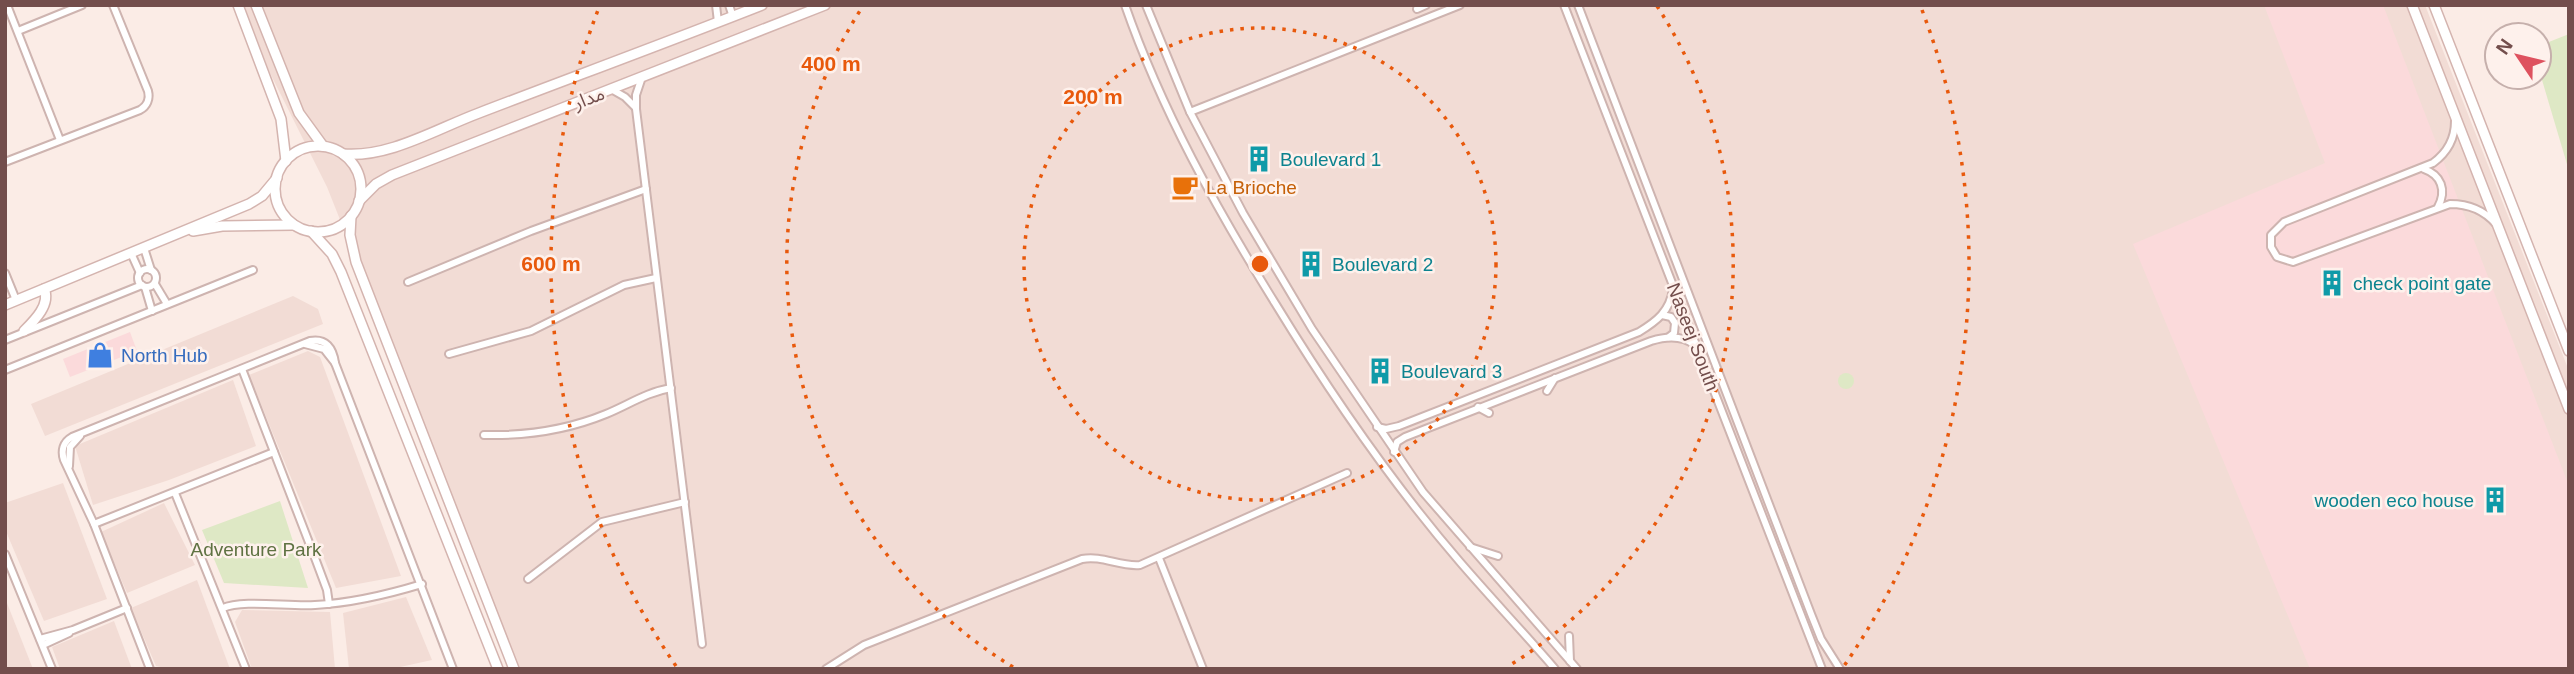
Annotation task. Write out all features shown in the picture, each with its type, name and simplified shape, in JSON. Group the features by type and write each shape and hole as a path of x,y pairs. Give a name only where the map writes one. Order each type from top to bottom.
{"street":[{"path":"7,5 60,140"},
{"path":"18,31 82,5"},
{"path":"5,162 140,110 148,102 148,91 113,5"},
{"path":"237,5 281,119 286,161"},
{"path":"257,5 299,113 323,146"},
{"path":"716,5 718,22"},
{"path":"729,5 733,17"},
{"name":"مدار","path":"343,154 368,155 385,151 762,5"},
{"name":"مدار","path":"359,201 376,184 392,175 825,5"},
{"path":"1125,5 1143,56 1197,170 1237,244 1300,342 1347,414 1432,528 1555,669"},
{"path":"1146,5 1190,112 1267,255 1377,427 1430,501 1577,669"},
{"path":"1417,9 1426,5"},
{"path":"1190,112 1460,5"},
{"name":"Naseej South","path":"1564,5 1822,669"},
{"path":"1578,5 1811,614 1821,639 1840,669"},
{"path":"2412,5 2569,410"},
{"path":"2434,5 2569,351"},
{"path":"643,75 636,95 636,109 702,644"},
{"path":"611,89 625,97 636,109"},
{"path":"2455,116 2455,131 2440,158 2424,169 2278,225 2271,235 2271,247 2277,257 2293,262 2450,204 2469,206 2486,214 2498,228"},
{"path":"5,304 249,204 262,196 277,178 286,161 303,149 323,146 343,154 359,174 361,188 359,201 351,216 351,244 356,262 514,669"},
{"path":"2424,169 2440,180 2443,194 2438,207"},
{"path":"277,178 279,205 286,217 296,226"},
{"path":"408,282 531,231 646,189"},
{"path":"155,243 213,226 267,224 296,226 311,231 330,230 351,216"},
{"path":"311,231 332,254 341,272 498,669"},
{"path":"144,248 151,270 156,276 155,284 167,304"},
{"path":"131,253 152,311"},
{"path":"140,273 151,270"},
{"path":"5,370 253,270"},
{"path":"5,273 16,300"},
{"path":"449,354 531,331 624,285 656,278"},
{"path":"5,340 143,286 155,284"},
{"path":"1377,427 1395,428 1639,331 1662,315 1671,300 1673,284"},
{"path":"24,331 46,303 47,295 44,289"},
{"path":"1662,315 1671,317 1675,323 1674,332 1669,337"},
{"path":"1394,452 1400,439 1651,341 1669,337 1686,339 1697,347"},
{"path":"150,669 94,524 62,456 63,447 68,440 314,340 325,342 333,351 335,363 453,669"},
{"path":"243,369 327,590 328,604"},
{"path":"1547,391 1555,377"},
{"path":"484,435 530,434 566,427 607,413 650,393 671,388"},
{"path":"1479,407 1489,413"},
{"path":"1395,428 1395,436 1400,439"},
{"path":"94,524 274,452"},
{"path":"826,669 864,645 1082,559 1097,558 1132,566 1159,558 1347,473"},
{"path":"175,493 246,669"},
{"path":"528,579 601,523 685,502"},
{"path":"1469,546 1498,556"},
{"path":"5,554 52,669"},
{"path":"1159,558 1203,669"},
{"path":"223,608 237,604 283,606 364,600 422,584"},
{"path":"42,642 127,608"},
{"path":"1569,636 1570,661"}],"shaded area":[{"path":"244,5 2425,5 2569,371 2569,669 519,669 327,187 269,71"},
{"path":"2264,5 2383,5 2569,486 2569,669 2310,669 2133,244 2325,163"},
{"path":"293,296 318,309 323,324 45,436 31,404"},
{"name":"North Hub","path":"130,332 137,351 70,377 63,359"},
{"path":"308,351 320,357 401,576 336,588 249,375"},
{"path":"233,380 256,446 169,480 93,505 75,446"},
{"path":"63,483 107,599 44,621 5,529 5,503"},
{"path":"164,503 195,565 127,593 101,532"},
{"path":"197,580 230,669 170,669 156,666 131,608"},
{"path":"406,597 432,660 391,669 349,669 343,613"},
{"path":"5,598 33,669 5,669"},
{"path":"242,610 330,612 335,669 252,669 235,622"},
{"path":"114,621 132,669 60,669 52,647"}],"green space":[{"path":"2569,34 2569,171 2545,91 2553,91 2553,40"},
{"path":"1846,373 1852,375 1852,387 1846,389 1840,387 1838,381 1840,375"},
{"name":"Adventure Park","path":"280,501 308,588 224,583 202,530"}],"place":[{"name":"Boulevard 1","path":"1259,159"},
{"name":"La Brioche","path":"1185,187"},
{"name":"Boulevard 2","path":"1311,264"},
{"name":"check point gate","path":"2332,283"},
{"name":"North Hub","path":"100,355"},
{"name":"Boulevard 3","path":"1380,371"},
{"name":"wooden eco house","path":"2495,500"}]}
